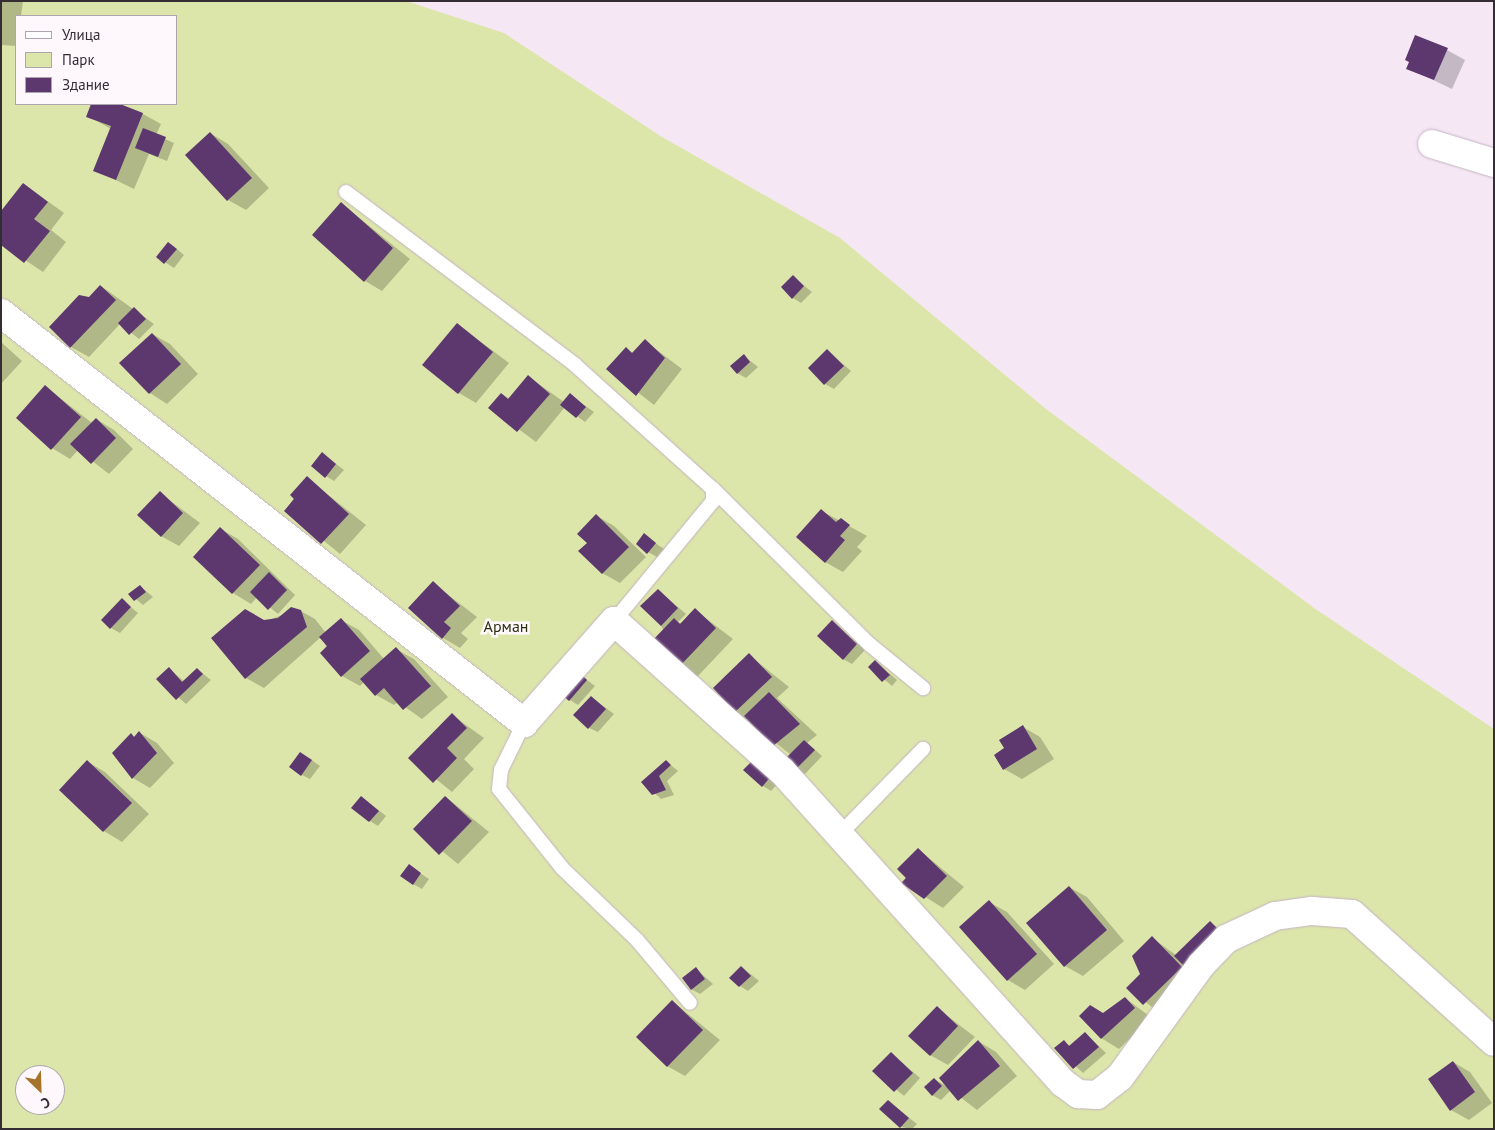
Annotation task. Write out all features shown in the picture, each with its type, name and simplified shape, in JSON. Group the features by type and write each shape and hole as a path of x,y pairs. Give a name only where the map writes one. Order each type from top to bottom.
{"street":[{"path":"1432,144 1494,163"},
{"path":"1,313 524,723 614,621 749,740 840,834 1063,1083 1078,1094 1097,1095 1120,1077 1200,965 1226,939 1275,916 1312,911 1352,914 1494,1042"}],"lane":[{"path":"346,192 574,364 713,489 869,644 923,688"},
{"path":"614,621 713,501 713,489"},
{"path":"524,723 501,770 499,788 562,868 637,940 690,1003"},
{"path":"840,834 923,749"}],"green space":[{"name":"Арман","path":"1,1 406,1 504,33 662,137 840,238 1046,409 1314,608 1494,729 1494,1129 1,1129"}],"building":[{"path":"1415,35 1448,48 1434,80 1406,69 1409,62 1405,60"},
{"path":"91,105 123,105 143,113 116,180 93,171 111,126 86,117"},
{"path":"143,128 166,137 158,157 135,148"},
{"path":"210,132 252,178 227,201 185,155"},
{"path":"23,183 48,202 34,219 50,231 24,263 1,245 1,211"},
{"path":"341,202 393,248 364,282 312,235"},
{"path":"168,242 177,249 164,264 156,257"},
{"path":"793,275 804,286 792,299 781,287"},
{"path":"100,285 116,300 70,348 49,327 79,295 89,297"},
{"path":"134,307 146,319 129,335 118,323"},
{"path":"457,323 493,352 458,394 422,365"},
{"path":"152,333 181,364 149,394 119,363"},
{"path":"645,339 665,358 636,396 606,369 626,347 632,353"},
{"path":"827,349 844,366 824,385 808,368"},
{"path":"744,354 750,362 737,374 730,366"},
{"path":"528,375 550,394 517,432 488,408 501,393 508,399"},
{"path":"45,385 81,417 51,450 16,418"},
{"path":"570,393 586,407 576,418 560,405"},
{"path":"96,418 116,438 91,464 70,444"},
{"path":"322,452 336,464 325,478 311,466"},
{"path":"307,476 349,514 321,544 284,511 294,499 290,495"},
{"path":"160,491 183,513 161,537 137,515"},
{"path":"821,509 836,522 841,518 850,525 840,536 845,540 825,563 796,537"},
{"path":"596,514 629,547 602,574 578,551 587,543 577,534"},
{"path":"220,527 260,565 232,594 193,557"},
{"path":"644,533 656,543 647,554 636,544"},
{"path":"269,572 287,590 268,610 250,592"},
{"path":"433,581 460,606 444,622 451,628 442,639 408,608"},
{"path":"140,585 146,592 134,601 128,594"},
{"path":"658,589 678,608 661,626 640,606"},
{"path":"122,598 131,607 110,629 101,620"},
{"path":"291,607 301,610 307,627 245,679 211,638 245,609 264,620 278,618"},
{"path":"695,608 716,628 678,668 651,642 674,618 680,624"},
{"path":"341,618 370,651 341,677 320,653 327,646 319,637"},
{"path":"832,620 857,644 843,660 817,636"},
{"path":"396,647 431,686 403,710 384,688 375,696 360,679"},
{"path":"749,653 772,677 735,712 713,688"},
{"path":"875,660 890,675 882,682 868,667"},
{"path":"169,667 182,682 197,668 203,674 176,700 156,679"},
{"path":"579,672 587,680 569,701 560,693"},
{"path":"769,692 800,724 773,746 744,716"},
{"path":"591,696 606,709 588,729 573,715"},
{"path":"452,713 467,728 447,748 457,758 433,783 408,758"},
{"path":"1023,725 1037,749 1003,770 994,755 1004,748 999,740"},
{"path":"139,731 157,753 132,779 112,753 131,733 134,737"},
{"path":"804,740 815,750 795,770 785,759"},
{"path":"300,752 312,760 301,776 289,767"},
{"path":"754,759 772,775 762,787 743,770"},
{"path":"87,760 132,803 103,832 59,790"},
{"path":"666,760 671,765 659,776 666,790 652,795 641,782"},
{"path":"361,796 379,811 369,822 351,808"},
{"path":"445,796 472,821 439,855 413,829"},
{"path":"918,848 947,876 924,899 901,883 906,878 897,869"},
{"path":"409,864 421,873 413,885 400,876"},
{"path":"1069,886 1107,930 1064,967 1026,923"},
{"path":"989,900 1037,954 1007,981 959,927"},
{"path":"1210,921 1220,931 1184,966 1174,956"},
{"path":"1152,936 1182,967 1143,1005 1126,988 1140,974 1132,956"},
{"path":"741,966 751,976 739,987 729,978"},
{"path":"696,967 705,979 691,990 682,978"},
{"path":"1125,997 1135,1008 1101,1039 1079,1016 1090,1005 1103,1013"},
{"path":"672,1000 703,1030 667,1067 636,1037"},
{"path":"937,1006 958,1026 930,1056 908,1036"},
{"path":"1085,1032 1099,1047 1073,1069 1054,1048 1064,1040 1069,1046"},
{"path":"978,1040 1000,1066 958,1101 939,1078"},
{"path":"891,1052 913,1073 894,1092 872,1071"},
{"path":"1453,1061 1475,1092 1450,1111 1428,1079"},
{"path":"934,1078 942,1086 932,1096 924,1087"},
{"path":"888,1100 909,1118 900,1128 879,1109"}]}
